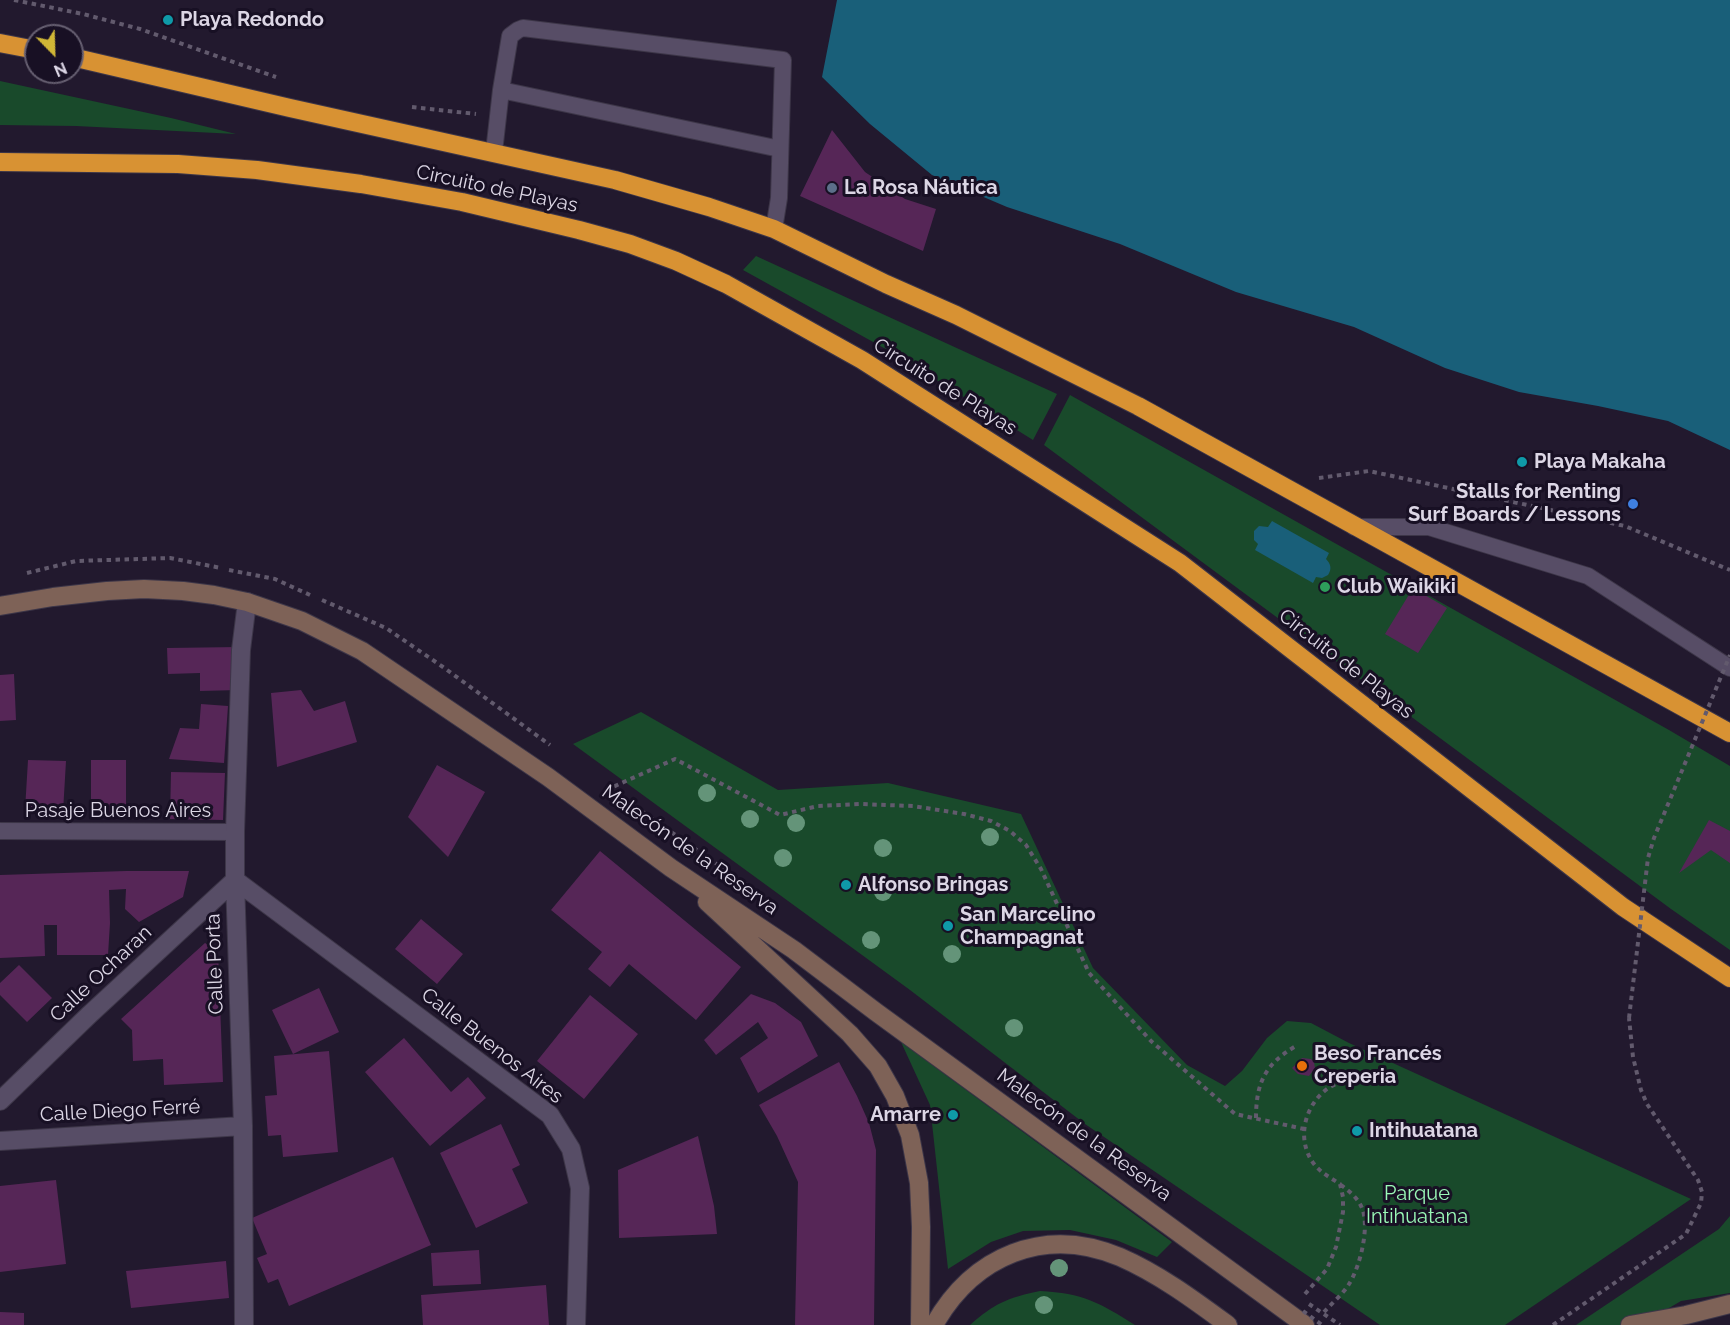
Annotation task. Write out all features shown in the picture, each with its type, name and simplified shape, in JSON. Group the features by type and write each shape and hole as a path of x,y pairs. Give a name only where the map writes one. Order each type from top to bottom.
{"highway":[{"path":"0,43 24,48"},
{"name":"Circuito de Playas","path":"84,60 615,180 709,207 774,229 886,284 956,315 1138,406 1730,733"},
{"name":"Circuito de Playas","path":"0,162 178,164 257,170 361,184 462,202 579,230 630,244 676,261 726,284 861,360 1180,563 1623,907 1730,978"}],"main road":[{"name":"Malecón de la Reserva","path":"0,606 107,591 144,589 183,591 247,602 302,621 362,651 585,804 671,868 794,950 876,1012 1296,1315"},
{"path":"671,868 850,1034 867,1051 891,1087 910,1135 918,1183 921,1227 920,1325"},
{"path":"934,1325 953,1295 985,1267 1022,1250 1064,1245 1107,1252 1135,1264 1228,1325"},
{"path":"1630,1325 1680,1320 1730,1304"}],"street":[{"name":"Calle Porta","path":"244,1325 243,1126 235,832 241,650 247,602"},
{"name":"Calle Ocharan","path":"0,1101 235,880"},
{"name":"Calle Buenos Aires","path":"235,880 550,1115 571,1149 580,1188 576,1325"},
{"name":"Calle Diego Ferré","path":"0,1141 243,1126"}],"lane":[{"path":"494,152 510,36 523,28 783,60 779,198 774,229"},
{"path":"501,90 780,149"},
{"path":"1354,527 1429,527 1588,576 1730,668"},
{"name":"Pasaje Buenos Aires","path":"0,831 235,832"}],"path":[{"path":"14,0 83,14 140,29 283,79"},
{"path":"403,106 498,117"},
{"path":"1276,483 1369,471 1625,526 1730,570"},
{"path":"1553,1325 1686,1234 1701,1203 1702,1192 1698,1180 1647,1104 1641,1090 1629,1017 1648,858 1654,838 1730,655"},
{"path":"585,804 609,788 675,759 780,815 818,806 860,804 913,806 991,821 1010,831 1026,846 1041,869 1089,973 1151,1041 1235,1114 1304,1130"},
{"path":"1256,1119 1258,1090 1263,1076 1272,1063 1283,1053 1296,1046"},
{"path":"1312,1325 1349,1284 1360,1255 1365,1233 1365,1220 1356,1198 1340,1184 1326,1176 1313,1163 1306,1147 1304,1130 1308,1112 1318,1097 1332,1086 1349,1080 1367,1080"},
{"path":"1322,1325 1296,1315 1294,1306 1327,1269 1332,1259 1343,1212 1344,1197 1340,1184"},
{"path":"1309,1304 1340,1325"}],"green space":[{"path":"0,81 236,134 76,126 0,125"},
{"path":"756,256 1057,394 1033,440 893,353 743,270"},
{"name":"Club Waikiki","path":"1070,395 1730,766 1730,950 1671,909 1044,445"},
{"name":"Parque Intihuatana","path":"641,712 778,790 888,783 1021,814 1093,968 1187,1065 1225,1086 1242,1071 1267,1038 1287,1021 1311,1023 1349,1043 1691,1199 1505,1325 1380,1325 1085,1124 910,990 573,744"},
{"path":"901,1042 1172,1242 1157,1257 1116,1240 1070,1230 1023,1231 991,1242 948,1269 930,1105"},
{"path":"1730,1216 1730,1293 1681,1301 1640,1325 1576,1325 1719,1229"},
{"path":"1040,1291 1068,1294 1091,1300 1135,1325 970,1325 1002,1302"}],"water":[{"path":"837,0 1730,0 1730,450 1668,421 1519,392 1445,368 1354,327 1236,292 1120,244 1007,207 932,175 870,124 822,77"},
{"path":"1272,521 1329,553 1326,559 1330,567 1328,575 1322,578 1316,577 1313,583 1255,550 1258,544 1254,540 1254,531 1259,526 1268,527"}],"building":[{"path":"832,130 865,172 905,199 936,209 923,251 800,196"},
{"path":"1413,588 1447,608 1418,653 1385,634"},
{"path":"239,647 239,690 200,691 200,673 168,674 167,648"},
{"path":"14,674 16,720 0,721 0,675"},
{"path":"301,690 314,711 345,701 357,742 277,767 271,693"},
{"path":"201,704 228,706 224,763 169,759 180,728 199,729"},
{"path":"28,760 66,761 63,812 25,810"},
{"path":"91,760 126,760 126,814 91,814"},
{"path":"437,765 485,792 448,857 408,817"},
{"path":"171,772 225,773 223,820 170,819"},
{"path":"1709,820 1730,831 1730,863 1711,850 1679,873"},
{"path":"600,851 741,967 696,1020 629,964 610,987 588,969 602,952 551,910"},
{"path":"189,871 183,897 139,922 125,909 126,889 109,890 108,955 57,955 57,925 44,925 45,956 0,958 0,875"},
{"path":"421,919 463,954 437,984 395,949"},
{"path":"205,943 218,951 223,1082 164,1085 163,1059 133,1061 132,1030 121,1019"},
{"path":"19,965 52,998 27,1022 0,995 0,983"},
{"path":"319,988 339,1032 293,1054 272,1010"},
{"path":"751,994 775,1003 801,1022 818,1056 758,1093 740,1058 768,1038 758,1022 716,1055 704,1040"},
{"path":"590,995 638,1034 584,1099 537,1061"},
{"path":"404,1038 451,1092 468,1077 486,1098 430,1146 365,1072"},
{"path":"329,1051 338,1152 283,1157 281,1135 268,1136 265,1096 277,1095 274,1056"},
{"path":"1302,1058 1311,1059 1314,1062 1315,1068 1309,1076 1298,1074 1292,1068"},
{"path":"839,1062 869,1123 876,1150 874,1325 795,1325 798,1182 777,1136 759,1105"},
{"path":"501,1124 520,1165 512,1169 528,1203 476,1228 440,1153"},
{"path":"698,1136 714,1206 717,1234 619,1238 618,1170"},
{"path":"393,1157 431,1245 289,1306 278,1279 268,1283 257,1258 267,1254 252,1218"},
{"path":"56,1180 66,1264 0,1272 0,1186"},
{"path":"479,1250 481,1284 433,1286 431,1253"},
{"path":"226,1261 229,1298 131,1308 126,1271"},
{"path":"546,1285 549,1325 423,1325 421,1295"},
{"path":"0,1312 24,1313 24,1325 0,1325"}],"place":[{"name":"Playa Redondo","path":"168,20"},
{"name":"La Rosa Náutica","path":"832,188"},
{"name":"Playa Makaha","path":"1522,462"},
{"name":"Stalls for Renting Surf Boards / Lessons","path":"1633,504"},
{"name":"Club Waikiki","path":"1325,587"},
{"name":"Alfonso Bringas","path":"846,885"},
{"name":"San Marcelino Champagnat","path":"948,926"},
{"name":"Beso Francés Creperia","path":"1302,1066"},
{"name":"Amarre","path":"953,1115"},
{"name":"Intihuatana","path":"1357,1131"}]}
